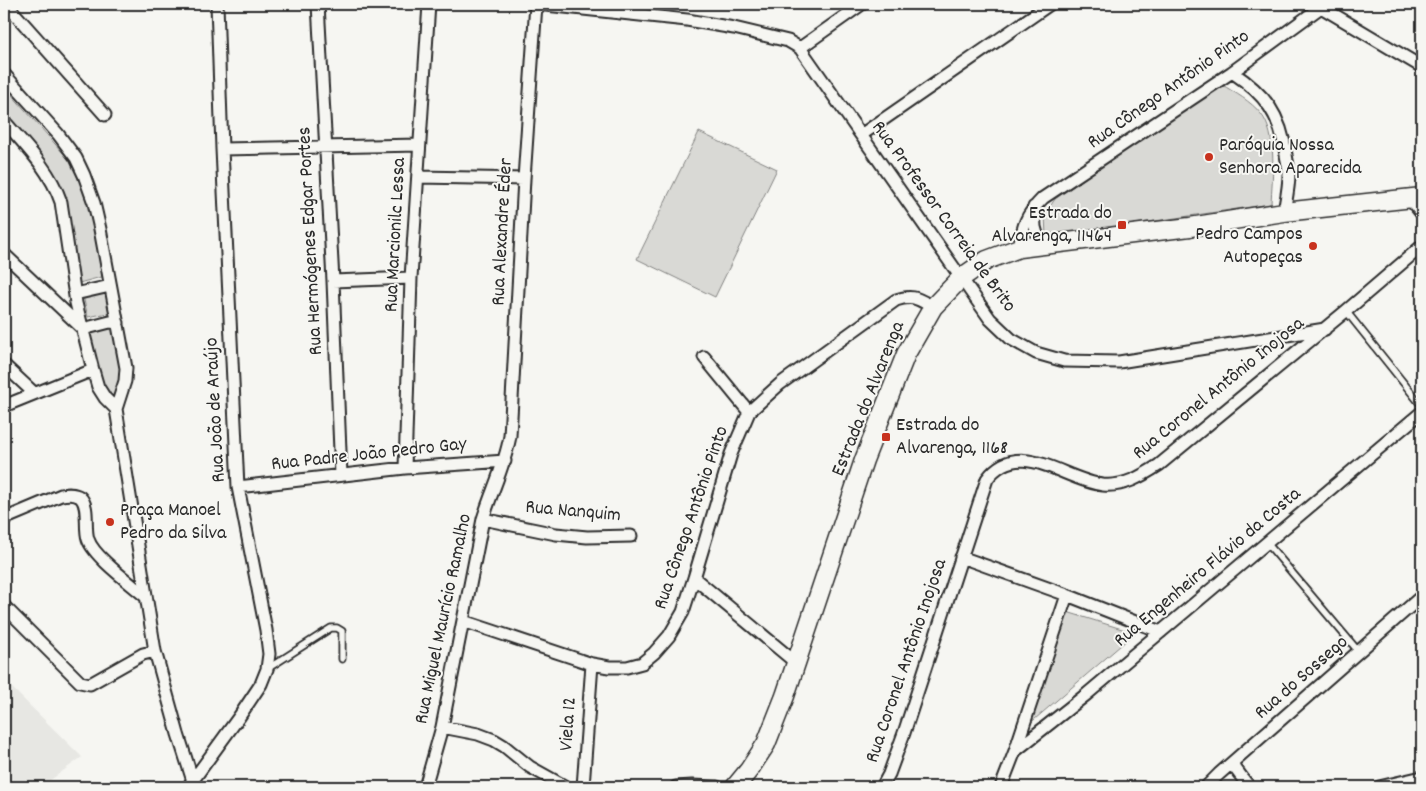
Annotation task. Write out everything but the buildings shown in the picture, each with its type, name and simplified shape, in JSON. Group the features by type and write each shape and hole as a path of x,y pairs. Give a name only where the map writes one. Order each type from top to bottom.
{"main road":[{"name":"Estrada do Alvarenga","path":"735,787 766,744 785,696 864,460 906,354 933,307 961,278 987,260 1019,248 1190,227 1284,212 1422,197"}],"street":[{"name":"Rua João de Araújo","path":"191,784 261,684 267,669 269,654 238,487 217,4"},
{"name":"Rua Hermógenes Edgar Portes","path":"318,4 341,475"},
{"name":"Rua Marcionilc Lessa","path":"405,468 411,278 429,4"},
{"path":"536,4 687,20 734,28 788,41 800,48 862,4"},
{"name":"Rua Alexandre Éder","path":"505,461 512,416 524,179 536,4"},
{"path":"861,135 1050,4"},
{"path":"7,6 105,115"},
{"path":"1323,6 1422,67"},
{"name":"Rua Cônego Antônio Pinto","path":"1019,248 1025,221 1034,207 1043,198 1232,72 1323,6"},
{"name":"Rua Professor Correia de Brito","path":"800,48 990,319 1010,339 1036,353 1064,361 1119,362 1325,329"},
{"path":"1232,72 1257,91 1271,108 1279,124 1285,146 1289,174 1284,212"},
{"path":"4,74 58,134 76,158 94,203 126,368 125,381 116,409 145,596 155,651 191,784"},
{"path":"4,121 48,173 56,188 61,202 75,294 93,370 98,387 105,398 116,409"},
{"path":"222,149 419,145"},
{"path":"418,177 524,179"},
{"path":"1404,198 1413,203 1422,214"},
{"path":"1034,207 1035,227 1040,245"},
{"name":"Rua Coronel Antônio Inojosa","path":"882,787 889,774 904,733 987,479 994,470 1005,463 1022,459 1087,482 1104,485 1123,484 1143,476 1325,329 1422,246"},
{"path":"4,254 83,329"},
{"path":"333,281 411,278"},
{"path":"75,294 110,286"},
{"name":"Rua Cônego Antônio Pinto","path":"463,621 592,664 609,667 642,663 669,636 682,612 731,454 749,412 780,384 896,300 907,296 916,298 933,307"},
{"path":"83,329 110,322 118,323"},
{"path":"704,357 749,412"},
{"path":"4,365 34,393"},
{"path":"4,406 93,370"},
{"name":"Rua Engenheiro Flávio da Costa","path":"1015,751 1087,694 1420,417"},
{"name":"Rua Padre João Pedro Gay","path":"238,487 405,468 505,461"},
{"name":"Rua Miguel Maurício Ramalho","path":"425,787 442,727 483,519 491,491 505,461"},
{"path":"4,519 61,495 69,494 80,498 84,504 87,538 93,548 145,596"},
{"name":"Rua Nanquim","path":"483,519 556,534 587,537 631,536"},
{"path":"961,557 1067,595 1161,632"},
{"path":"694,578 795,662"},
{"path":"1001,787 1015,751 1067,595"},
{"name":"Rua do Sossego","path":"1206,787 1422,596"},
{"path":"4,606 80,682 90,684 143,654 155,651"},
{"name":"Viela 12","path":"583,787 592,664"},
{"path":"442,727 478,734 494,740 530,768 566,787"},
{"path":"1232,764 1249,787"},
{"path":"1380,787 1422,777"},
{"path":"676,787 717,787"}],"lane":[{"path":"1346,311 1422,406"},
{"path":"1267,543 1359,652"},
{"path":"267,669 331,628 337,628 342,631 342,659"}],"shaded area":[{"path":"1221,84 1252,105 1261,114 1266,123 1270,133 1273,157 1271,204 1046,237 1045,214 1055,199"},
{"path":"4,86 70,161 88,199 105,276 79,283 69,219 59,183 4,116"},
{"path":"699,132 777,169 715,297 637,259"},
{"path":"108,290 113,312 88,317 83,296"},
{"path":"114,328 119,355 120,382 114,399 104,390 89,333"},
{"path":"1067,612 1135,633 1028,725"},
{"path":"4,680 82,757 41,787 4,787"}],"place":[{"name":"Paróquia Nossa Senhora Aparecida","path":"1209,157"},
{"name":"Estrada do Alvarenga, 11464","path":"1122,225"},
{"name":"Pedro Campos Autopeças","path":"1313,246"},
{"name":"Estrada do Alvarenga, 1168","path":"886,437"},
{"name":"Praça Manoel Pedro da Silva","path":"110,522"}]}
